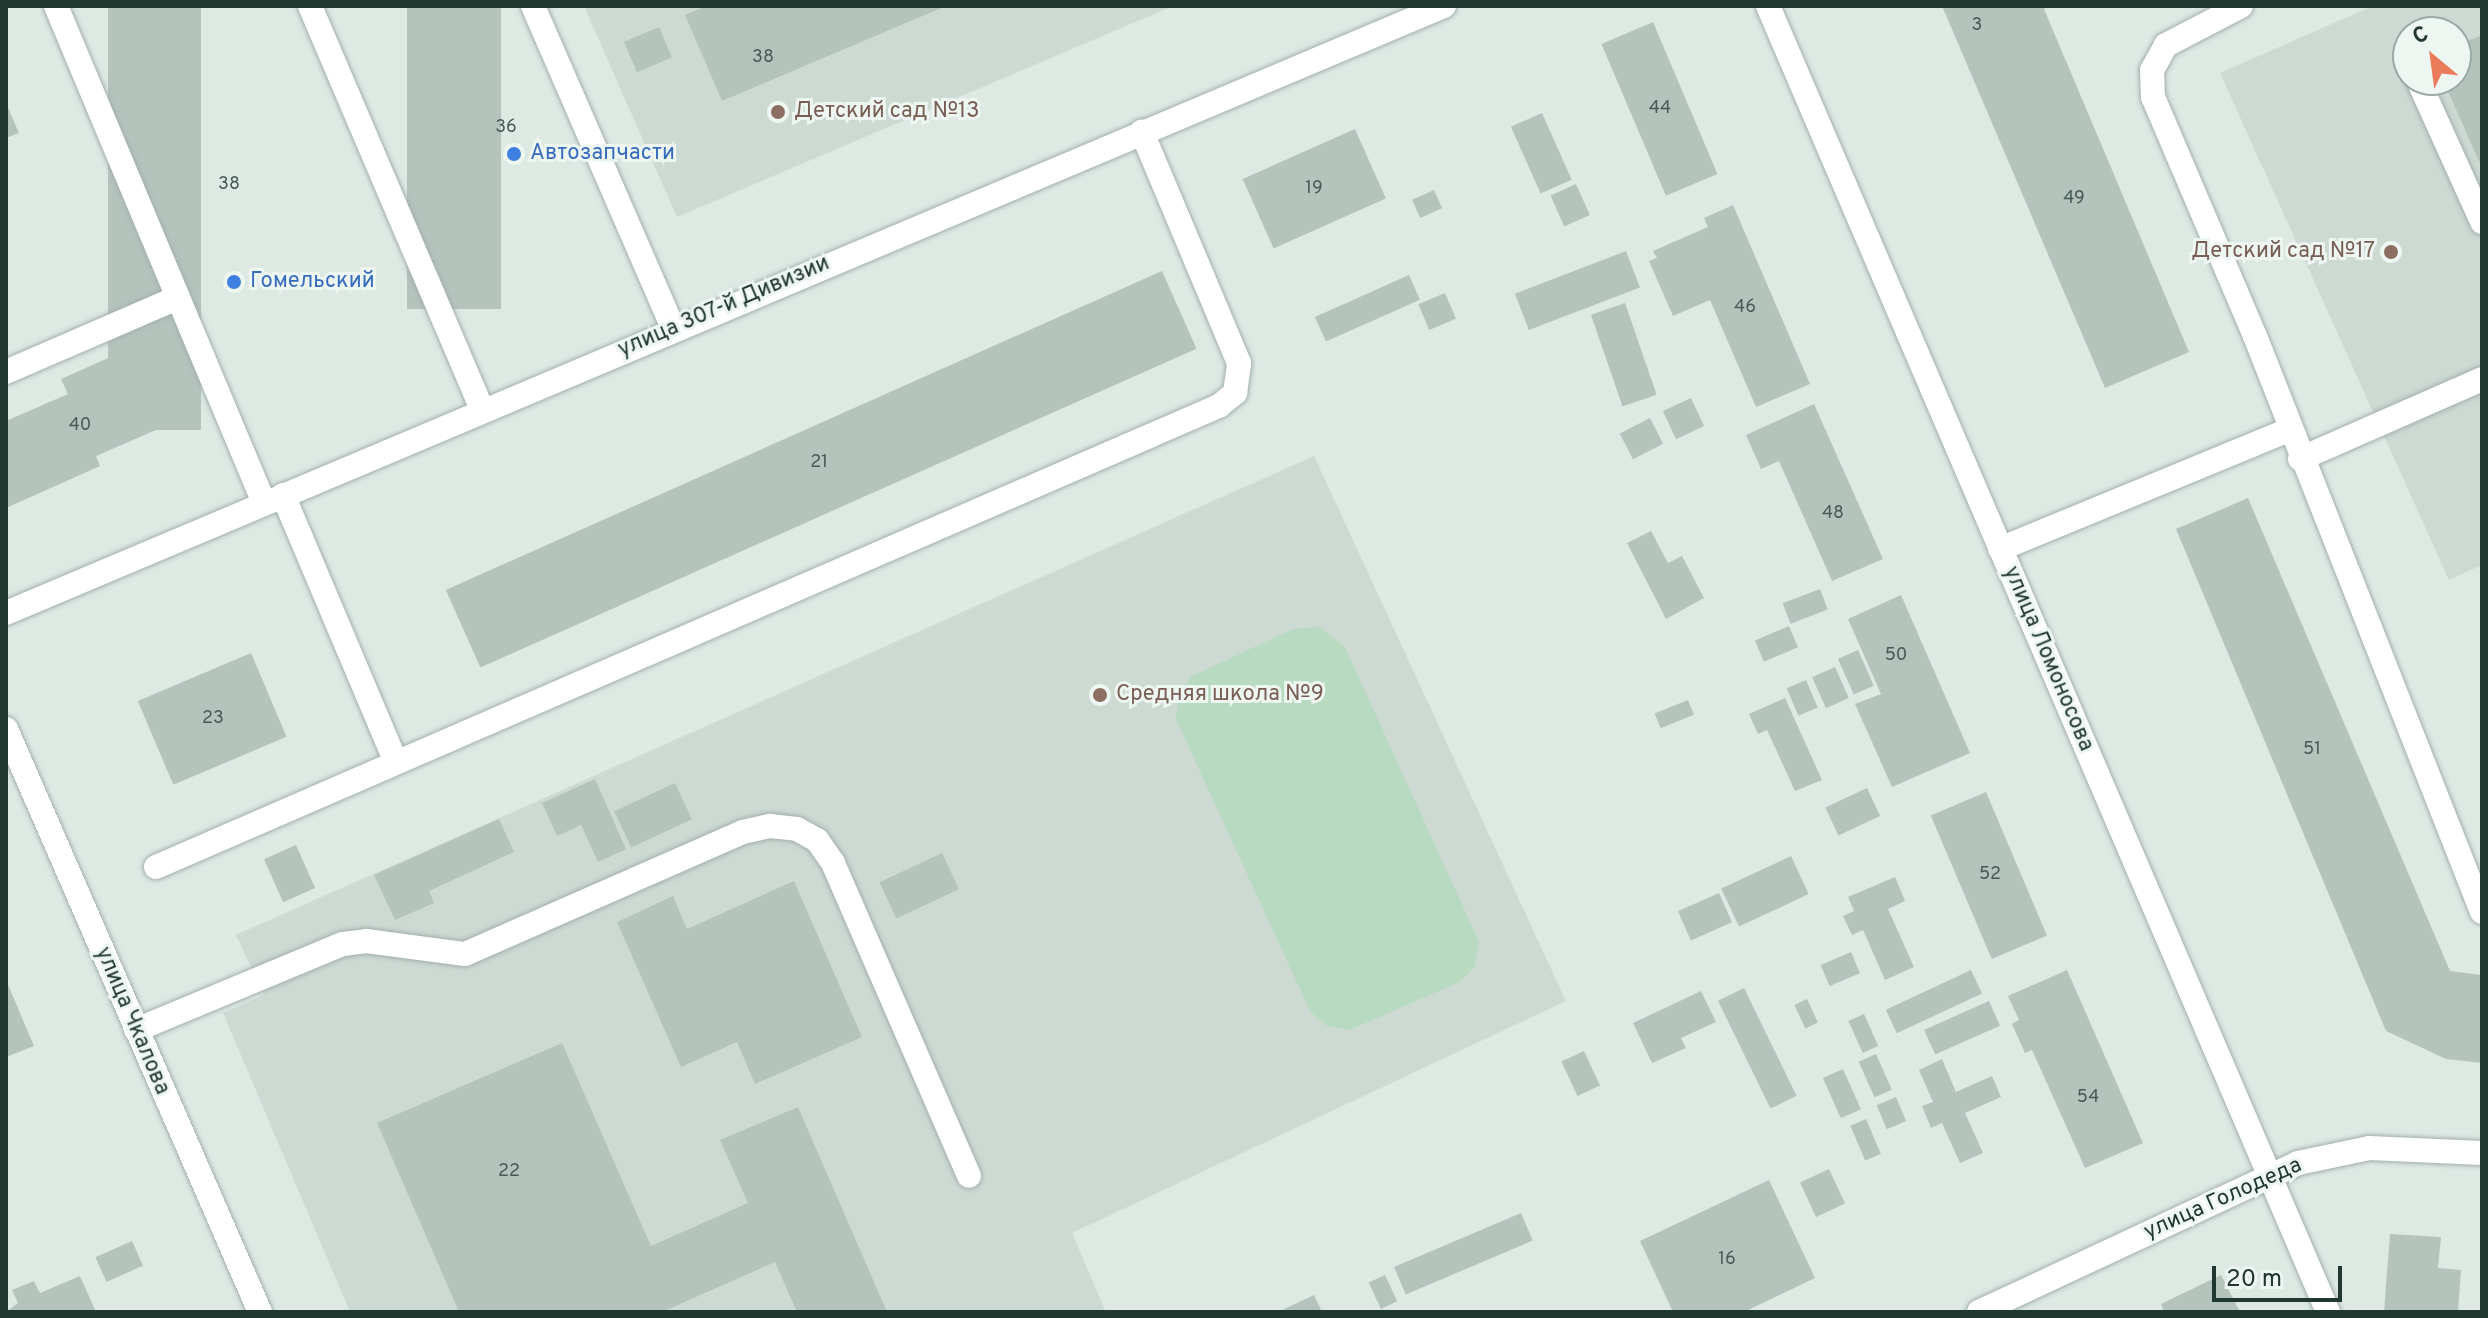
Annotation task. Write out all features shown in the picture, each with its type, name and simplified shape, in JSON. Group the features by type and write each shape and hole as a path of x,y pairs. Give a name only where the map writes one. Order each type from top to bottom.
{"street":[{"path":"56,6 177,298 396,762"},
{"path":"310,6 482,409"},
{"path":"533,6 673,328"},
{"name":"улица 307-й Дивизии","path":"6,613 673,328 1444,6"},
{"name":"улица Ломоносова","path":"1768,6 2328,1312"},
{"path":"2241,6 2166,45 2152,70 2153,97 2255,336 2300,459 2482,912"},
{"path":"2425,96 2482,222"},
{"path":"156,867 1219,406 1235,393 1239,363 1142,132"},
{"path":"6,372 177,298"},
{"path":"2300,459 2482,379"},
{"path":"2000,549 2289,430"},
{"name":"улица Чкалова","path":"6,729 260,1312"},
{"path":"136,1030 343,944 366,941 465,954 743,832 770,826 797,829 817,840 833,863 969,1176"},
{"name":"улица Голодеда","path":"1979,1312 2269,1175 2369,1148 2482,1153"}],"shaded area":[{"name":"Детский сад №13","path":"584,6 1173,6 677,217"},
{"name":"Детский сад №17","path":"2373,6 2482,6 2482,565 2449,580 2220,73"},
{"name":"Средняя школа №9","path":"1314,456 1566,1001 1072,1233 1106,1312 350,1312 223,1013 264,995 236,935"}],"green space":[{"path":"1320,627 1345,647 1479,942 1475,966 1460,982 1349,1030 1325,1025 1310,1011 1176,719 1179,692 1192,676 1293,629"}],"building":[{"path":"108,6 201,6 201,430 108,430"},
{"path":"407,6 501,6 501,309 407,309"},
{"path":"706,6 946,6 722,101 685,15"},
{"path":"1942,6 2050,6 2044,9 2189,352 2105,388"},
{"path":"1653,22 1717,174 1666,196 1601,44"},
{"path":"659,27 672,57 637,72 624,42"},
{"path":"2482,35 2482,168 2450,96 2472,96 2472,39"},
{"path":"6,103 19,133 6,138"},
{"path":"1542,113 1572,180 1541,194 1511,127"},
{"path":"1355,129 1386,198 1274,248 1243,179"},
{"path":"1576,184 1590,215 1564,226 1550,195"},
{"path":"1434,190 1442,208 1420,218 1412,200"},
{"path":"1733,205 1810,384 1756,407 1710,300 1673,316 1649,261 1657,258 1653,251 1708,227 1704,218"},
{"path":"1626,251 1640,287 1529,330 1515,294"},
{"path":"1162,271 1197,349 480,668 446,590"},
{"path":"1409,275 1420,300 1326,342 1315,317"},
{"path":"1445,293 1456,319 1429,330 1418,304"},
{"path":"1625,303 1657,395 1623,406 1591,315"},
{"path":"122,352 156,430 96,456 100,466 6,508 6,421 68,394 61,379"},
{"path":"1691,398 1704,426 1676,439 1663,411"},
{"path":"1814,404 1883,559 1832,581 1779,461 1761,469 1746,435"},
{"path":"1650,418 1663,444 1633,459 1620,433"},
{"path":"2248,498 2450,971 2482,975 2482,1063 2446,1059 2386,1031 2176,529"},
{"path":"1651,531 1668,563 1682,556 1704,598 1666,619 1627,543"},
{"path":"1820,589 1828,610 1791,624 1783,603"},
{"path":"1901,595 1970,753 1892,787 1855,704 1881,694 1848,619"},
{"path":"1789,626 1798,647 1764,662 1755,640"},
{"path":"1858,650 1874,686 1854,695 1838,659"},
{"path":"251,653 287,737 173,785 138,701"},
{"path":"1835,667 1849,698 1826,708 1812,677"},
{"path":"1806,680 1818,708 1798,716 1787,688"},
{"path":"1785,698 1822,780 1795,791 1767,730 1758,734 1749,714"},
{"path":"1688,700 1694,715 1661,728 1655,713"},
{"path":"595,779 626,849 598,862 581,825 557,836 542,803"},
{"path":"675,783 692,819 631,848 614,811"},
{"path":"1867,788 1880,816 1838,836 1825,807"},
{"path":"1986,792 2047,936 1992,959 1931,815"},
{"path":"499,819 514,852 429,891 434,903 395,920 374,875"},
{"path":"296,845 315,888 283,902 264,859"},
{"path":"942,853 959,889 896,918 879,882"},
{"path":"1791,856 1809,894 1739,927 1721,889"},
{"path":"1895,877 1905,901 1888,909 1914,967 1885,980 1863,930 1852,935 1843,916 1854,911 1848,897"},
{"path":"794,881 862,1037 755,1084 737,1042 681,1067 617,922 673,896 687,929"},
{"path":"1719,893 1732,922 1691,941 1678,911"},
{"path":"1851,952 1860,973 1830,986 1821,965"},
{"path":"1971,970 1982,994 1897,1033 1886,1010"},
{"path":"2067,970 2143,1143 2085,1168 2032,1050 2025,1053 2012,1024 2019,1020 2008,996"},
{"path":"6,980 34,1046 6,1057"},
{"path":"1744,988 1797,1096 1771,1109 1718,1001"},
{"path":"1701,991 1716,1022 1681,1038 1686,1048 1652,1063 1633,1023"},
{"path":"1807,999 1818,1023 1805,1028 1794,1005"},
{"path":"1989,1001 2000,1026 1935,1055 1924,1030"},
{"path":"1864,1014 1878,1046 1863,1053 1848,1021"},
{"path":"562,1043 651,1246 748,1203 720,1140 798,1107 887,1312 797,1312 775,1262 662,1312 459,1312 377,1123"},
{"path":"1584,1051 1600,1085 1577,1096 1561,1062"},
{"path":"1876,1054 1892,1090 1875,1097 1859,1062"},
{"path":"1942,1059 1956,1092 1992,1076 2001,1097 1965,1113 1983,1153 1960,1163 1942,1123 1931,1128 1922,1106 1933,1102 1919,1070"},
{"path":"1843,1069 1861,1109 1841,1118 1823,1078"},
{"path":"1896,1097 1906,1121 1887,1129 1877,1105"},
{"path":"1866,1119 1881,1154 1865,1161 1850,1126"},
{"path":"1829,1169 1845,1203 1816,1217 1800,1183"},
{"path":"1769,1180 1815,1278 1744,1312 1673,1312 1640,1241"},
{"path":"1521,1213 1533,1241 1406,1295 1394,1267"},
{"path":"2390,1234 2441,1237 2438,1268 2461,1270 2458,1312 2384,1312"},
{"path":"132,1241 143,1266 106,1282 95,1257"},
{"path":"1385,1275 1397,1301 1381,1309 1369,1283"},
{"path":"2221,1275 2240,1312 2164,1312 2161,1304"},
{"path":"80,1276 96,1312 6,1312 18,1303 12,1290 34,1281 40,1293"},
{"path":"1314,1295 1322,1312 1278,1312"}],"place":[{"name":"Детский сад №13","path":"778,112"},
{"name":"Автозапчасти","path":"514,154"},
{"name":"Детский сад №17","path":"2391,252"},
{"name":"Гомельский","path":"234,282"},
{"name":"Средняя школа №9","path":"1100,695"}]}
